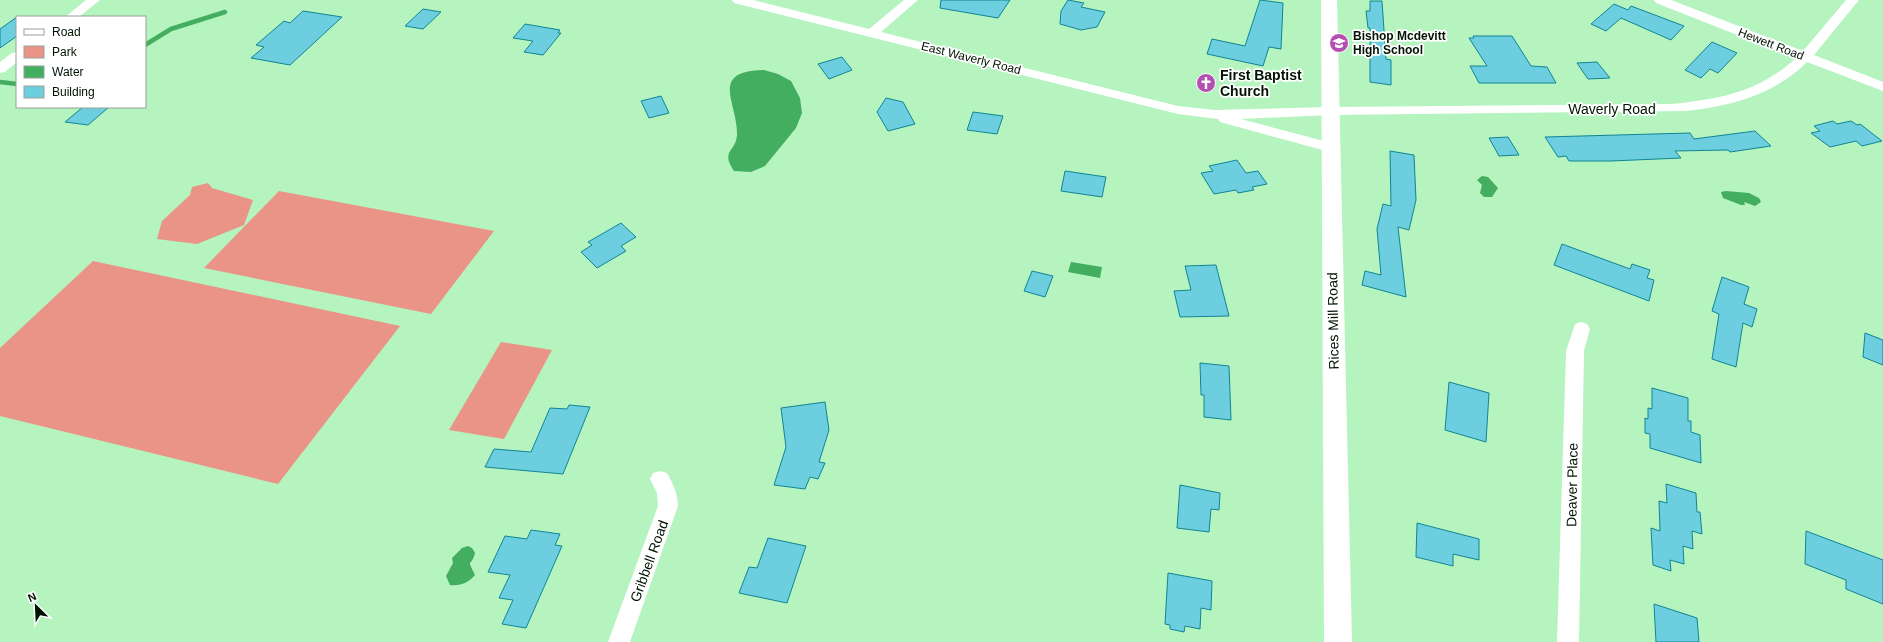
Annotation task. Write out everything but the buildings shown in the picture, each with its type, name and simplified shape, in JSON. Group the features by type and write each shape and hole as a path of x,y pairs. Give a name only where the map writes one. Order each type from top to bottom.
{"street":[{"path":"72,16 94,0"},
{"name":"East Waverly Road","path":"738,0 1178,110 1203,114 1330,147"},
{"path":"872,33 912,0"},
{"name":"Rices Mill Road","path":"1328,0 1341,641"},
{"name":"Hewett Road","path":"1660,0 1804,57 1883,86"},
{"name":"Waverly Road","path":"1331,111 1672,108 1695,106 1734,98 1761,88 1781,77 1804,57 1853,0"},
{"path":"0,69 16,57"},
{"name":"East Waverly Road","path":"1203,114 1331,111"},
{"name":"Deaver Place","path":"1568,642 1575,350 1581,329"},
{"name":"Gribbell Road","path":"619,642 668,506 667,492 660,479"}],"green space":[{"path":"208,183 212,188 253,200 244,225 197,244 157,239 162,221 190,195 192,187"},
{"path":"279,191 494,231 431,314 204,268"},
{"path":"93,261 400,326 278,484 0,416 0,348"},
{"path":"501,342 552,350 504,439 449,430"}],"water":[{"path":"764,70 778,74 791,81 800,98 802,113 796,128 765,166 751,172 734,171 728,159 737,135 731,101 731,83 736,76 747,72"},
{"path":"1482,176 1488,177 1498,188 1492,197 1484,197 1480,193 1482,185 1477,180"},
{"path":"1721,192 1749,193 1759,198 1761,202 1755,206 1744,202 1745,205 1741,205 1723,198"},
{"path":"1071,262 1102,267 1100,278 1068,272"},
{"path":"468,546 472,548 475,553 470,564 475,575 464,583 450,585 446,576 453,563 452,558 462,548"}],"waterway":[{"path":"146,44 171,29 225,12"},
{"path":"0,82 16,84"}],"place":[{"name":"Bishop Mcdevitt High School","path":"1339,43"},
{"name":"First Baptist Church","path":"1206,83"}]}
